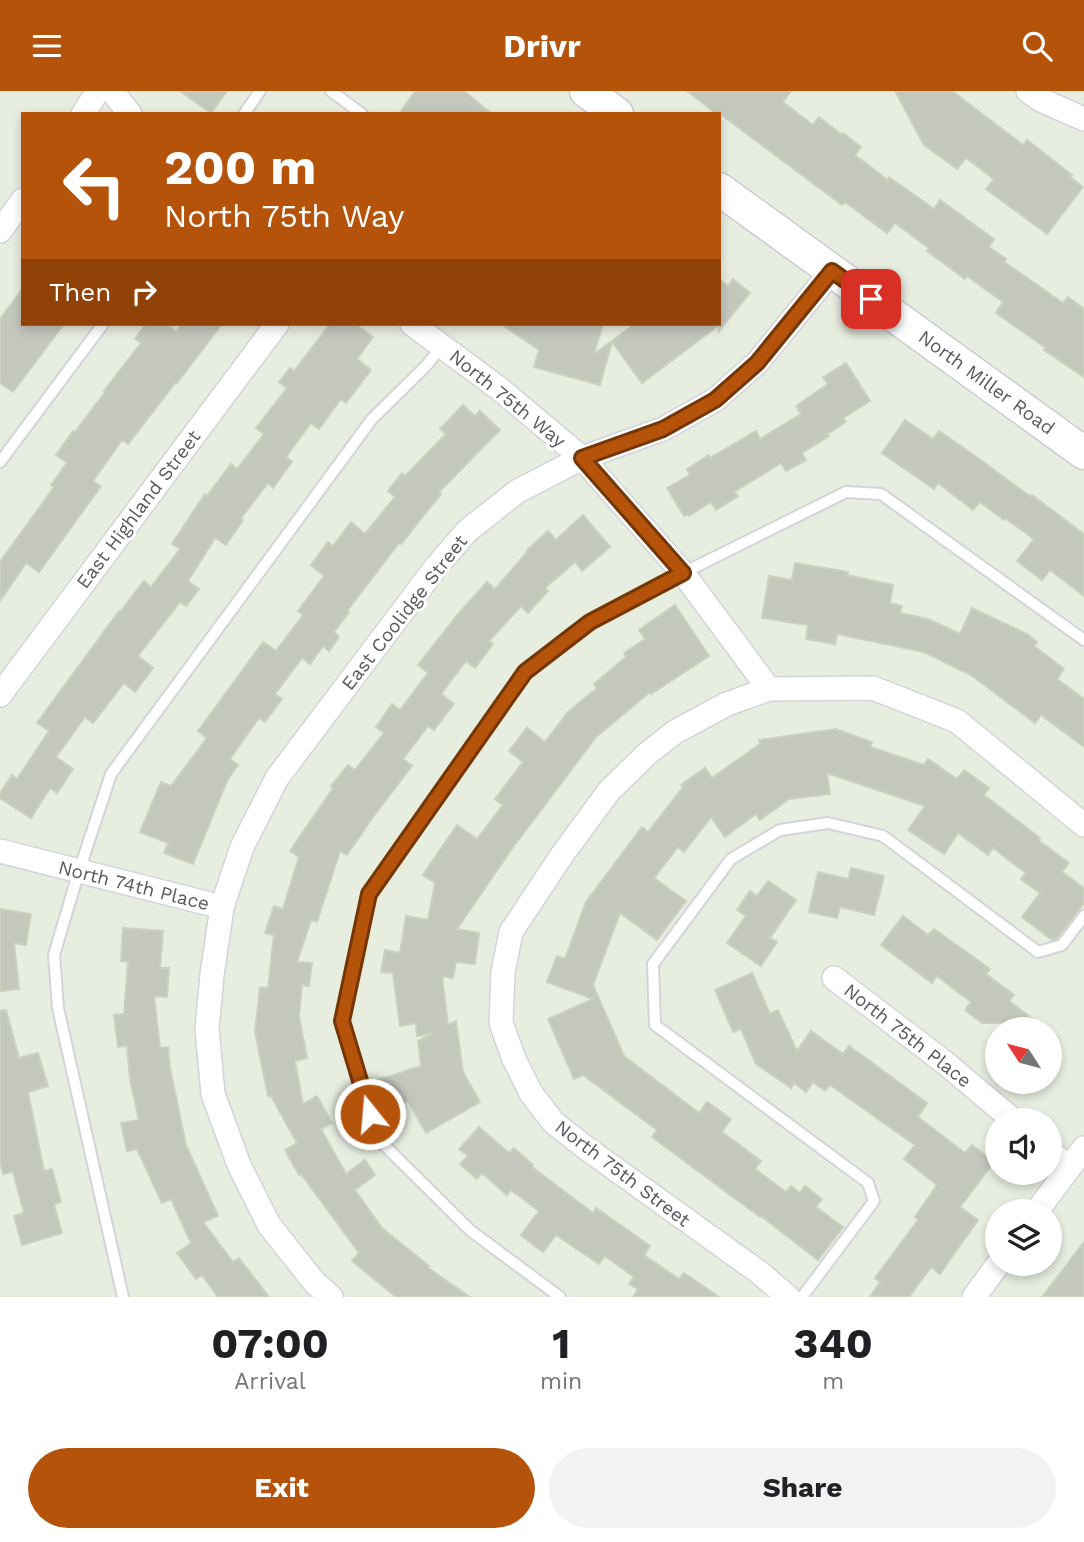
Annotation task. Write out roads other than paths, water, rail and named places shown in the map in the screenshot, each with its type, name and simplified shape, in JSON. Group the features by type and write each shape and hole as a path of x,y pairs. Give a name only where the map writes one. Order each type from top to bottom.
{"street":[{"path":"84,112 98,91"},
{"path":"112,91 128,112"},
{"path":"586,91 614,112"},
{"path":"1028,91 1041,100 1084,119"},
{"name":"North Miller Road","path":"721,189 1084,453"},
{"path":"0,231 21,203"},
{"name":"East Coolidge Street","path":"222,907 242,847 277,778 436,567 467,531 518,491 582,458 663,429 715,400 757,363 832,271"},
{"name":"East Highland Street","path":"0,695 276,326"},
{"name":"North 75th Way","path":"415,326 501,390 582,458 683,573 769,689"},
{"path":"769,689 873,688 957,721 1084,825"},
{"name":"North 75th Street","path":"769,689 727,704 675,732 609,791 511,932 503,972 501,1023 530,1093 553,1122 760,1273 788,1297"},
{"name":"North 74th Place","path":"0,851 222,907 207,1029 213,1094 239,1165 269,1225 315,1283 331,1297"},
{"name":"North 75th Place","path":"834,978 944,1062 999,1108"},
{"path":"1046,1199 1084,1148"},
{"path":"1062,1162 1069,1168"},
{"path":"974,1297 989,1276"}],"lane":[{"path":"245,112 260,91"},
{"path":"331,91 359,112"},
{"path":"0,462 102,326"},
{"path":"123,1297 58,1008 54,955 111,774 372,419 426,366 442,346"},
{"path":"560,1297 471,1231 377,1138 342,1021 369,894 525,672 590,622 846,492 881,493 1084,640"},
{"path":"802,1297 874,1201 868,1183 655,1025 653,964 660,954 731,859 780,830 828,823 884,836 1038,952 1062,945 1084,916"}]}
